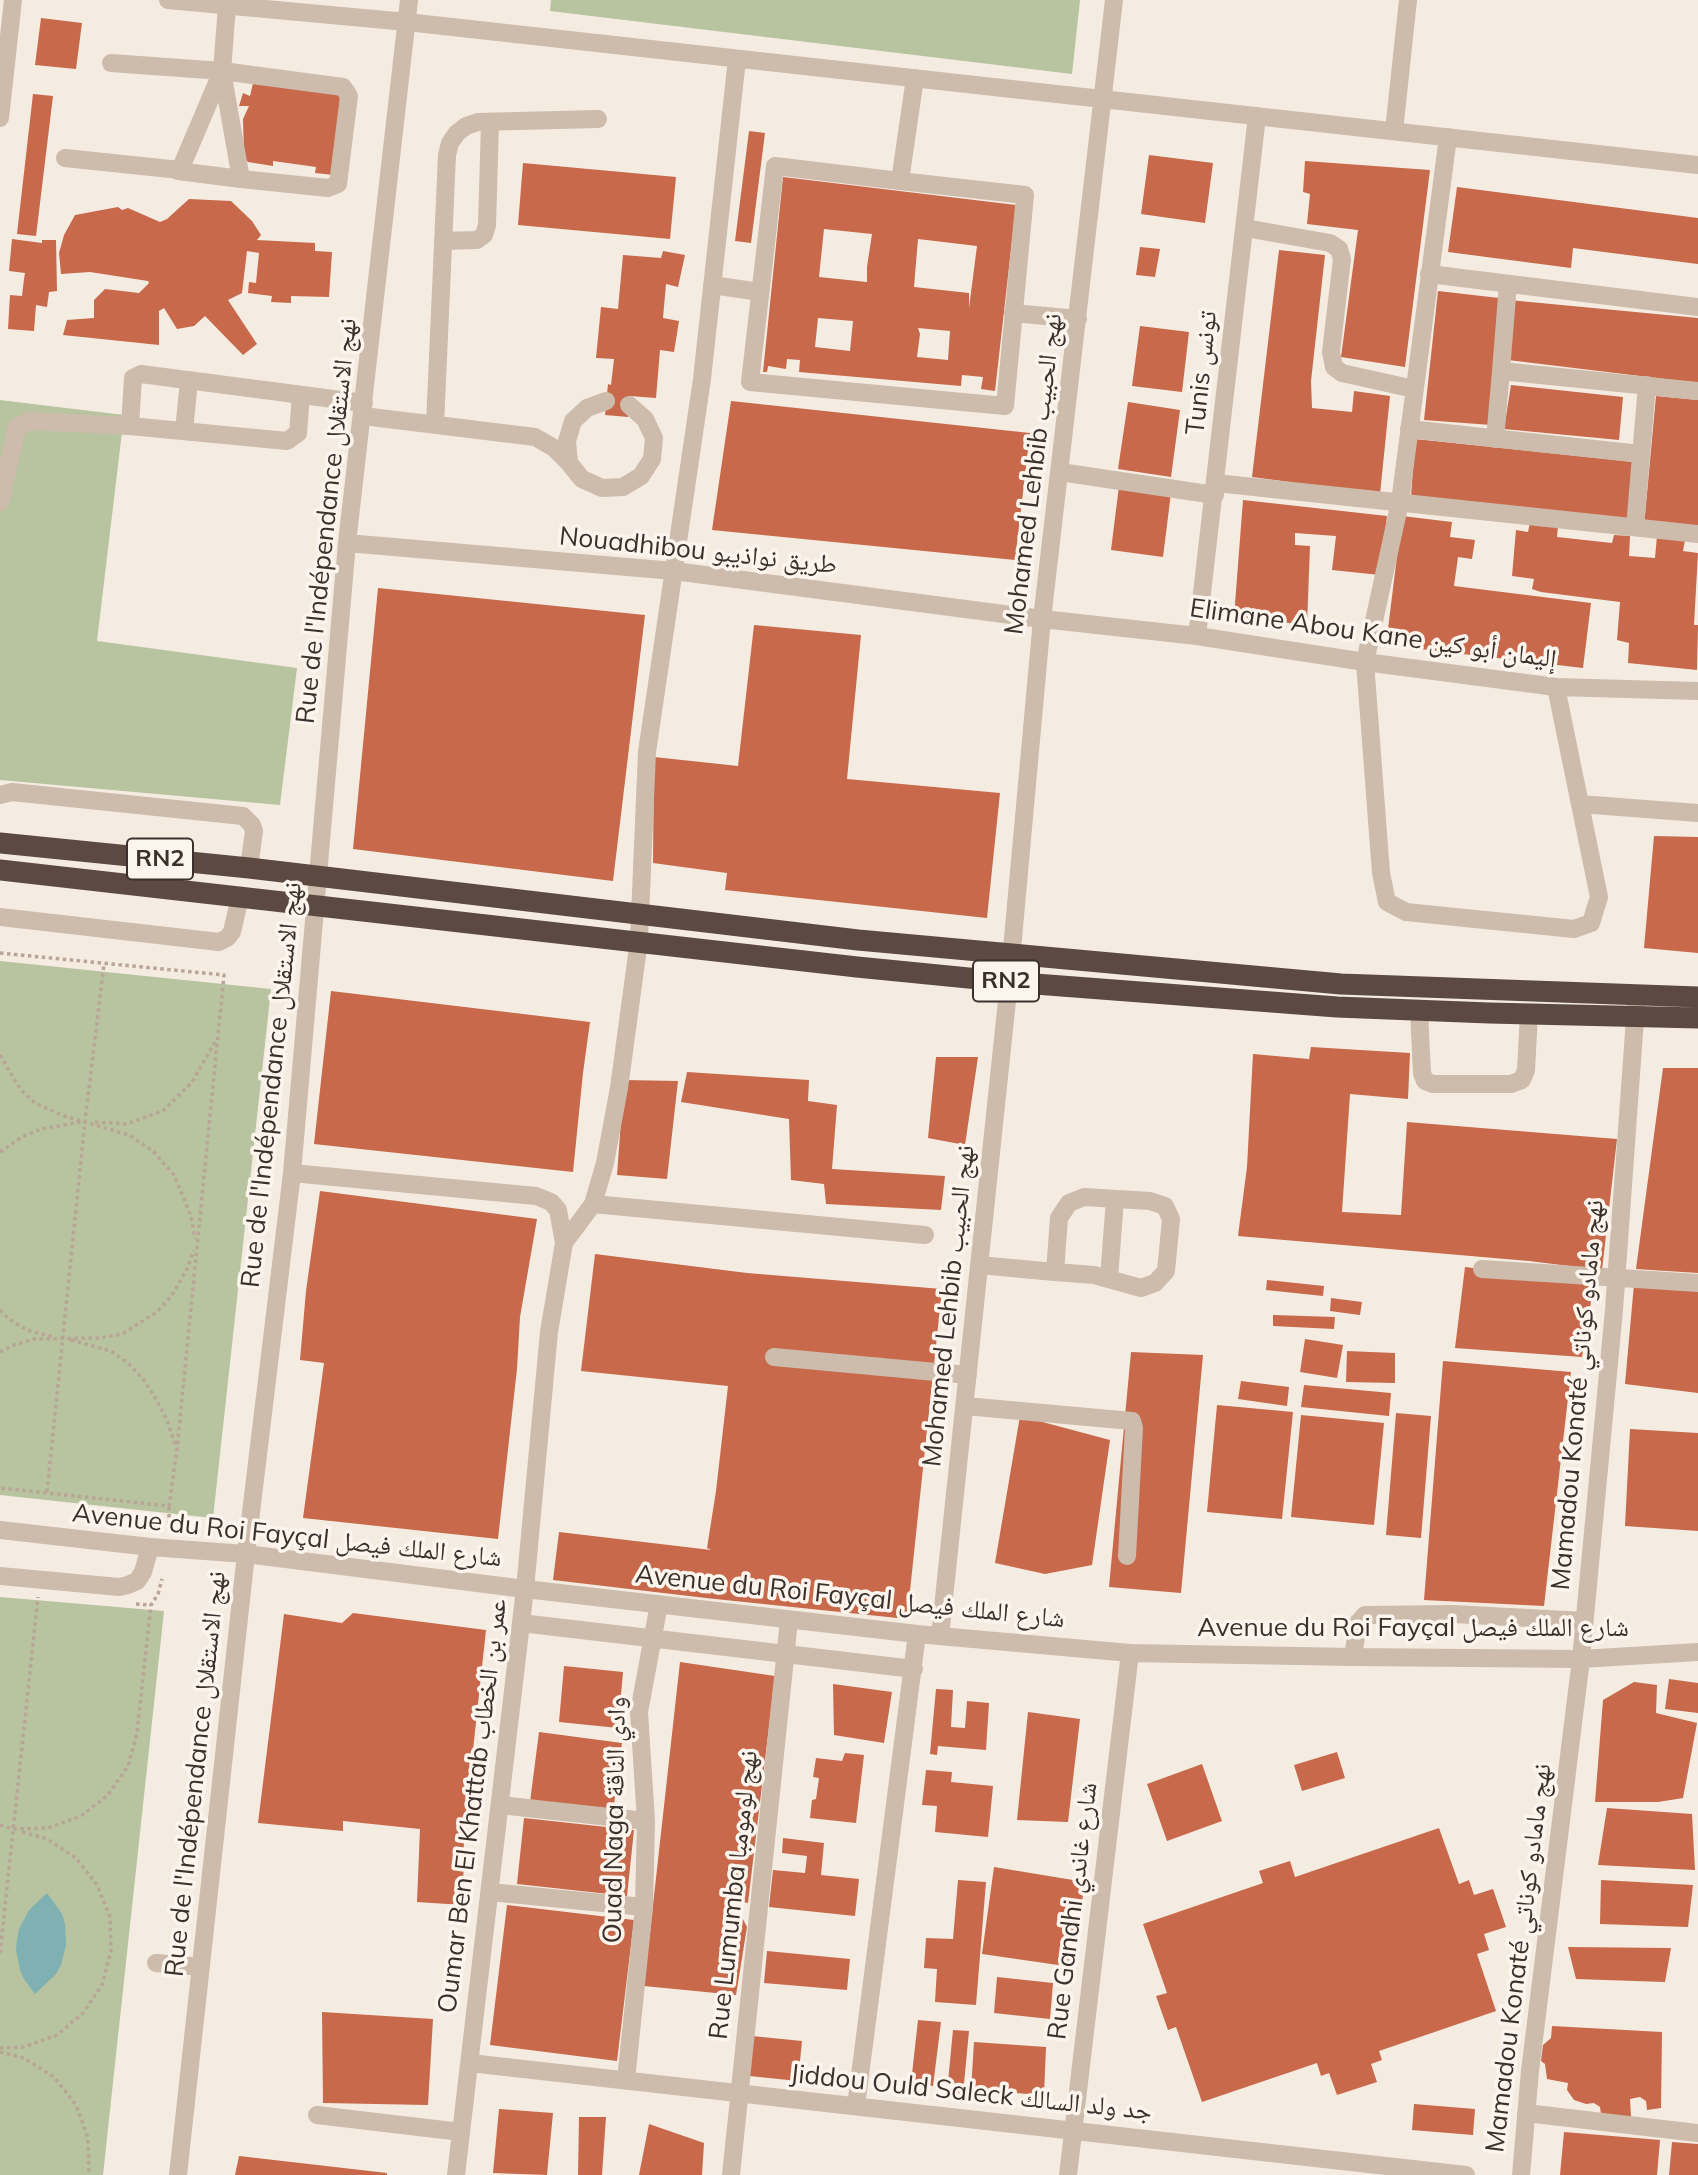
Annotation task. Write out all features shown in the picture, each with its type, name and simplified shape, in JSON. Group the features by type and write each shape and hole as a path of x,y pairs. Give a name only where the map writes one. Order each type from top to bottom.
{"highway":[{"name":"RN2","path":"0,843 249,868 858,940 1341,984 1493,991 1636,1005 1698,1018"},
{"name":"RN2","path":"0,870 639,940 857,967 1009,982 1336,1007 1529,1014 1698,998"}],"street":[{"path":"0,118 13,0"},
{"path":"168,0 407,22 1698,165"},
{"name":"Rue de l'Indépendance نهج الاستقلال","path":"178,2175 246,1554 292,1173 347,542 409,0"},
{"name":"Mohamed Lehbib نهج الحبيب","path":"940,1636 1009,982 1042,619 1114,0"},
{"path":"1394,131 1408,0"},
{"path":"227,6 222,71 241,179"},
{"name":"Oumar Ben El Khattab عمر بن الخطاب","path":"456,2175 525,1588 549,1332 564,1243 593,1203 611,1132 639,940 647,752 702,379 737,59"},
{"path":"65,158 328,188 338,184 349,96 343,87 222,71 111,64"},
{"path":"178,171 183,167 222,71"},
{"path":"900,181 915,78"},
{"name":"Tunis تونس","path":"1197,636 1257,116"},
{"path":"435,425 447,155 450,143 466,126 478,122 598,119"},
{"path":"443,241 477,240 484,235 487,225 490,123"},
{"path":"1448,137 1400,502 1365,662 1381,873 1387,902 1406,912 1574,929 1591,923 1599,897 1556,687"},
{"path":"775,166 900,181 1025,195 1004,406 750,382 775,166"},
{"path":"1245,229 1331,243 1339,249 1342,259 1331,352 1334,367 1342,373 1414,389"},
{"path":"1429,274 1698,307"},
{"path":"1495,439 1508,284"},
{"path":"712,285 760,292"},
{"path":"1013,313 1078,318"},
{"path":"1501,371 1698,391"},
{"path":"130,426 133,378 141,374 189,380 301,395 435,425 535,437 554,447 582,479 602,488 623,487 641,476 652,459 654,438 645,419 629,405"},
{"path":"184,431 189,380"},
{"path":"1635,527 1647,385"},
{"path":"0,502 17,426 30,421 130,426 287,441 298,433 301,395"},
{"path":"535,437 555,431 573,421 587,408 606,401"},
{"path":"569,463 567,441 573,421"},
{"path":"1409,429 1641,454"},
{"path":"1060,472 1215,489 1400,502 1698,534"},
{"name":"Nouadhibou طريق نواذيبو","path":"347,542 674,571 1042,619"},
{"name":"Elimane Abou Kane إليمان أبو كين","path":"1042,619 1197,636 1365,662 1556,687 1698,691"},
{"path":"0,794 12,792 243,816 254,831 249,868"},
{"path":"1580,804 1698,813"},
{"path":"0,917 219,942 232,932 240,897"},
{"name":"Mamadou Konaté نهج مامادو كوناتي","path":"1521,2175 1526,2113 1581,1659 1614,1310 1636,1005"},
{"path":"1419,1010 1422,1073 1425,1081 1433,1084 1511,1084 1522,1080 1526,1070 1529,1014"},
{"path":"292,1173 536,1196 551,1202 558,1210 564,1243"},
{"path":"979,1265 1055,1272 1094,1275 1141,1287 1155,1283 1166,1271 1171,1219 1165,1206 1150,1201 1084,1197 1069,1203 1059,1218 1055,1272"},
{"path":"1109,1278 1115,1199"},
{"path":"593,1203 925,1235"},
{"path":"1482,1269 1698,1283"},
{"path":"774,1357 968,1375"},
{"path":"964,1406 1132,1421 1134,1428 1127,1556"},
{"name":"Avenue du Roi Fayçal شارع الملك فيصل","path":"0,1531 246,1554 917,1634 1130,1653 1581,1659 1698,1652"},
{"path":"0,1576 118,1587 137,1581 144,1572 150,1547"},
{"name":"Ouad Naga وادي الناقة","path":"626,2081 644,1907 646,1821 639,1712 659,1604"},
{"path":"1353,1657 1358,1623 1365,1615 1453,1614 1584,1621"},
{"name":"Rue Lumumba نهج لومومبا","path":"731,2175 789,1619"},
{"path":"521,1623 914,1669"},
{"path":"856,2106 917,1634"},
{"name":"Rue Gandhi شارع غاندي","path":"1068,2175 1130,1653"},
{"path":"500,1805 646,1821"},
{"path":"489,1892 644,1907"},
{"path":"156,1963 201,1967"},
{"name":"Jiddou Ould Saleck جد ولد السالك","path":"470,2063 1073,2131 1348,2168 1466,2175"},
{"path":"1526,2113 1698,2133"},
{"path":"317,2115 461,2132"}],"path":[{"path":"0,953 224,975 169,1506 0,1488"},
{"path":"47,1492 104,964"},
{"path":"0,1152 40,1129 85,1121 127,1124 164,1111 192,1082 216,1041"},
{"path":"0,1055 20,1089 35,1103 64,1116 129,1135 166,1163 185,1197 196,1243 187,1269 172,1295 157,1312 139,1325 122,1334 110,1336 34,1339 0,1352"},
{"path":"0,1310 9,1319 27,1329 111,1351 128,1363 144,1380 157,1401 177,1449"},
{"path":"0,1953 38,1596"},
{"path":"0,1828 48,1828 81,1816 108,1795 128,1766 137,1733 151,1605"},
{"path":"0,2050 24,2047 57,2035 83,2013 102,1985 111,1951 110,1917 97,1885 75,1858 47,1839 13,1829"},
{"path":"0,2050 24,2059 54,2077 76,2105 88,2138 89,2175"}],"green space":[{"path":"551,0 1080,0 1072,74 550,11"},
{"path":"0,400 124,415 97,641 297,668 280,805 0,780"},
{"path":"0,961 271,989 213,1518 0,1495"},
{"path":"0,1597 164,1611 103,2175 0,2175"}],"water":[{"path":"47,1893 62,1914 66,1945 56,1974 35,1994 20,1970 17,1940 19,1929 29,1910"}],"building":[{"path":"41,18 82,23 76,69 35,65"},
{"path":"254,79 343,95 334,175 315,173 316,167 273,161 273,166 248,162 244,157 243,119 249,106 239,106 243,93 250,96"},
{"path":"33,94 53,96 36,236 17,234"},
{"path":"749,131 765,133 751,243 735,241"},
{"path":"1149,155 1213,163 1205,223 1141,214"},
{"path":"1305,161 1430,170 1405,367 1341,357 1358,230 1307,224 1310,194 1303,192"},
{"path":"523,163 676,177 670,239 518,225"},
{"path":"783,177 1016,205 995,391 981,389 983,377 962,375 961,386 799,372 800,360 787,359 786,369 768,366 767,372 763,372","holes":["824,229 872,234 867,282 819,277","918,239 977,246 969,308 969,293 914,287","818,318 853,321 850,351 815,347","918,328 950,331 948,360 917,357 920,334"]},
{"path":"1457,187 1698,218 1698,264 1573,248 1571,268 1448,252"},
{"path":"189,199 231,201 252,221 261,235 257,240 315,243 315,251 332,252 329,297 291,296 291,303 271,302 272,296 248,293 249,282 256,283 259,253 247,251 242,293 228,300 257,344 243,355 205,316 194,326 177,329 164,308 159,311 159,345 63,335 67,320 94,318 94,300 105,289 139,293 149,283 90,272 61,274 59,253 64,235 75,215 118,207 122,210 128,208 160,222"},
{"path":"12,239 42,243 42,240 56,240 57,291 49,292 47,307 36,305 34,331 8,329 10,295 22,296 25,273 9,271"},
{"path":"1140,247 1160,249 1155,277 1136,275"},
{"path":"1279,250 1325,255 1311,381 1312,408 1352,412 1354,391 1390,396 1380,494 1252,477"},
{"path":"663,251 685,255 678,287 666,284 663,318 679,321 674,352 660,350 656,398 630,396 628,417 605,415 614,359 596,358 601,307 618,309 623,255 661,258"},
{"path":"1438,291 1499,298 1491,425 1424,420"},
{"path":"1509,300 1698,318 1698,383 1508,360"},
{"path":"1140,326 1189,332 1182,392 1132,386"},
{"path":"1511,385 1623,397 1619,440 1504,429"},
{"path":"1656,396 1698,400 1698,531 1644,526"},
{"path":"731,401 1030,433 1015,560 712,530"},
{"path":"1128,402 1180,410 1171,477 1118,469"},
{"path":"1415,439 1635,462 1627,523 1411,497"},
{"path":"1119,486 1171,493 1163,557 1111,550"},
{"path":"1243,500 1387,516 1380,575 1332,570 1336,536 1295,533 1295,545 1310,546 1307,625 1234,617"},
{"path":"1402,516 1452,522 1450,537 1475,540 1472,559 1458,557 1454,586 1591,603 1583,668 1386,645"},
{"path":"1530,523 1558,526 1557,537 1612,543 1614,535 1630,536 1629,556 1655,558 1657,536 1685,540 1683,551 1698,553 1694,625 1698,625 1697,670 1628,663 1629,643 1617,640 1620,602 1541,592 1532,589 1534,579 1512,576 1516,530 1528,532"},
{"path":"378,588 645,615 613,881 353,849"},
{"path":"754,625 861,635 847,779 1000,793 987,918 725,890 727,873 653,863 654,757 738,766"},
{"path":"1654,836 1698,837 1698,953 1644,948"},
{"path":"331,991 590,1022 573,1172 314,1144"},
{"path":"1311,1047 1410,1053 1408,1099 1350,1094 1342,1212 1401,1215 1407,1122 1617,1139 1602,1270 1529,1261 1238,1236 1247,1167 1253,1054 1309,1059"},
{"path":"936,1057 978,1057 965,1145 928,1138"},
{"path":"1663,1068 1698,1068 1698,1273 1636,1269"},
{"path":"687,1072 809,1080 808,1101 837,1105 832,1169 945,1176 941,1210 826,1204 824,1184 791,1180 789,1119 681,1102"},
{"path":"624,1080 678,1081 667,1179 617,1175"},
{"path":"320,1191 537,1219 520,1317 517,1369 498,1539 303,1518 324,1363 300,1360 306,1291"},
{"path":"595,1254 747,1273 942,1289 907,1619 553,1580 559,1532 711,1550 707,1548 728,1386 581,1371"},
{"path":"1465,1267 1594,1283 1582,1357 1455,1348"},
{"path":"1267,1280 1324,1286 1323,1296 1266,1290"},
{"path":"1634,1284 1698,1287 1698,1393 1625,1384"},
{"path":"1331,1298 1362,1302 1360,1315 1330,1311"},
{"path":"1273,1315 1335,1317 1334,1329 1273,1326"},
{"path":"1305,1339 1343,1345 1337,1378 1300,1372"},
{"path":"1347,1351 1395,1353 1395,1383 1346,1382"},
{"path":"1131,1352 1203,1355 1181,1593 1109,1587"},
{"path":"1443,1361 1571,1372 1544,1606 1424,1600"},
{"path":"1241,1381 1289,1387 1287,1406 1238,1399"},
{"path":"1304,1385 1391,1393 1389,1416 1301,1407"},
{"path":"1217,1405 1293,1412 1282,1519 1207,1512"},
{"path":"1396,1413 1431,1416 1421,1538 1386,1535"},
{"path":"1301,1415 1384,1423 1374,1525 1291,1517"},
{"path":"1020,1416 1110,1440 1092,1565 1045,1574 995,1563"},
{"path":"1630,1429 1698,1433 1698,1531 1625,1526"},
{"path":"353,1613 486,1630 464,1833 463,1905 417,1902 420,1829 343,1821 343,1831 258,1823 284,1614 342,1623"},
{"path":"680,1662 775,1676 748,1903 733,1900 747,1927 736,1995 644,1986"},
{"path":"564,1666 623,1672 618,1728 559,1722"},
{"path":"1669,1679 1698,1683 1698,1713 1665,1709"},
{"path":"1634,1682 1657,1685 1656,1713 1697,1723 1683,1798 1658,1802 1595,1802 1603,1700"},
{"path":"833,1684 892,1692 884,1743 834,1735"},
{"path":"936,1689 953,1690 951,1727 965,1728 967,1701 989,1703 986,1750 938,1746 937,1755 930,1754"},
{"path":"1028,1712 1080,1719 1068,1822 1017,1820"},
{"path":"539,1732 622,1743 613,1813 530,1802"},
{"path":"1337,1752 1345,1778 1302,1791 1294,1765"},
{"path":"845,1753 864,1755 856,1823 810,1818 819,1778 813,1777 816,1758 842,1761"},
{"path":"1202,1764 1222,1821 1167,1841 1147,1784"},
{"path":"926,1770 952,1772 951,1782 993,1786 988,1837 935,1832 937,1806 922,1805"},
{"path":"1607,1808 1692,1814 1695,1870 1598,1865"},
{"path":"524,1818 634,1830 627,1896 517,1884"},
{"path":"1439,1828 1459,1884 1469,1880 1474,1895 1493,1889 1506,1927 1484,1934 1489,1950 1477,1954 1496,2011 1379,2051 1382,2060 1371,2064 1377,2082 1337,2095 1329,2073 1321,2076 1317,2063 1202,2102 1176,2027 1168,2030 1156,1996 1167,1993 1143,1924 1263,1883 1259,1871 1290,1861 1295,1877"},
{"path":"783,1838 824,1843 821,1875 859,1879 855,1916 769,1907 773,1870 805,1873 807,1856 782,1853"},
{"path":"994,1867 1085,1882 1072,1967 982,1954"},
{"path":"958,1880 986,1882 976,2005 935,2002 937,1969 924,1968 926,1938 953,1939"},
{"path":"1601,1880 1693,1885 1688,1927 1600,1924"},
{"path":"507,1905 634,1920 617,2061 490,2045"},
{"path":"1568,1947 1671,1948 1665,1982 1576,1979"},
{"path":"767,1951 850,1959 847,1990 764,1983"},
{"path":"997,1977 1053,1983 1050,2019 994,2013"},
{"path":"322,2012 433,2019 428,2105 323,2103"},
{"path":"918,2020 941,2022 933,2086 911,2083"},
{"path":"1552,2026 1662,2032 1661,2108 1647,2110 1646,2101 1640,2097 1630,2099 1631,2117 1601,2114 1600,2107 1594,2103 1586,2104 1574,2100 1567,2090 1568,2083 1547,2079 1545,2064 1541,2061 1543,2045 1551,2038"},
{"path":"953,2030 969,2031 963,2094 947,2092"},
{"path":"752,2036 802,2041 798,2081 749,2076"},
{"path":"974,2042 1046,2047 1044,2095 971,2090"},
{"path":"1414,2104 1475,2109 1473,2135 1412,2130"},
{"path":"499,2109 553,2113 547,2175 493,2173"},
{"path":"579,2117 606,2117 602,2175 578,2175"},
{"path":"649,2124 704,2143 702,2175 639,2175"},
{"path":"1564,2132 1660,2140 1657,2175 1560,2175"},
{"path":"1672,2142 1698,2144 1698,2175 1669,2175"},
{"path":"239,2156 387,2173 387,2175 235,2175"}]}
